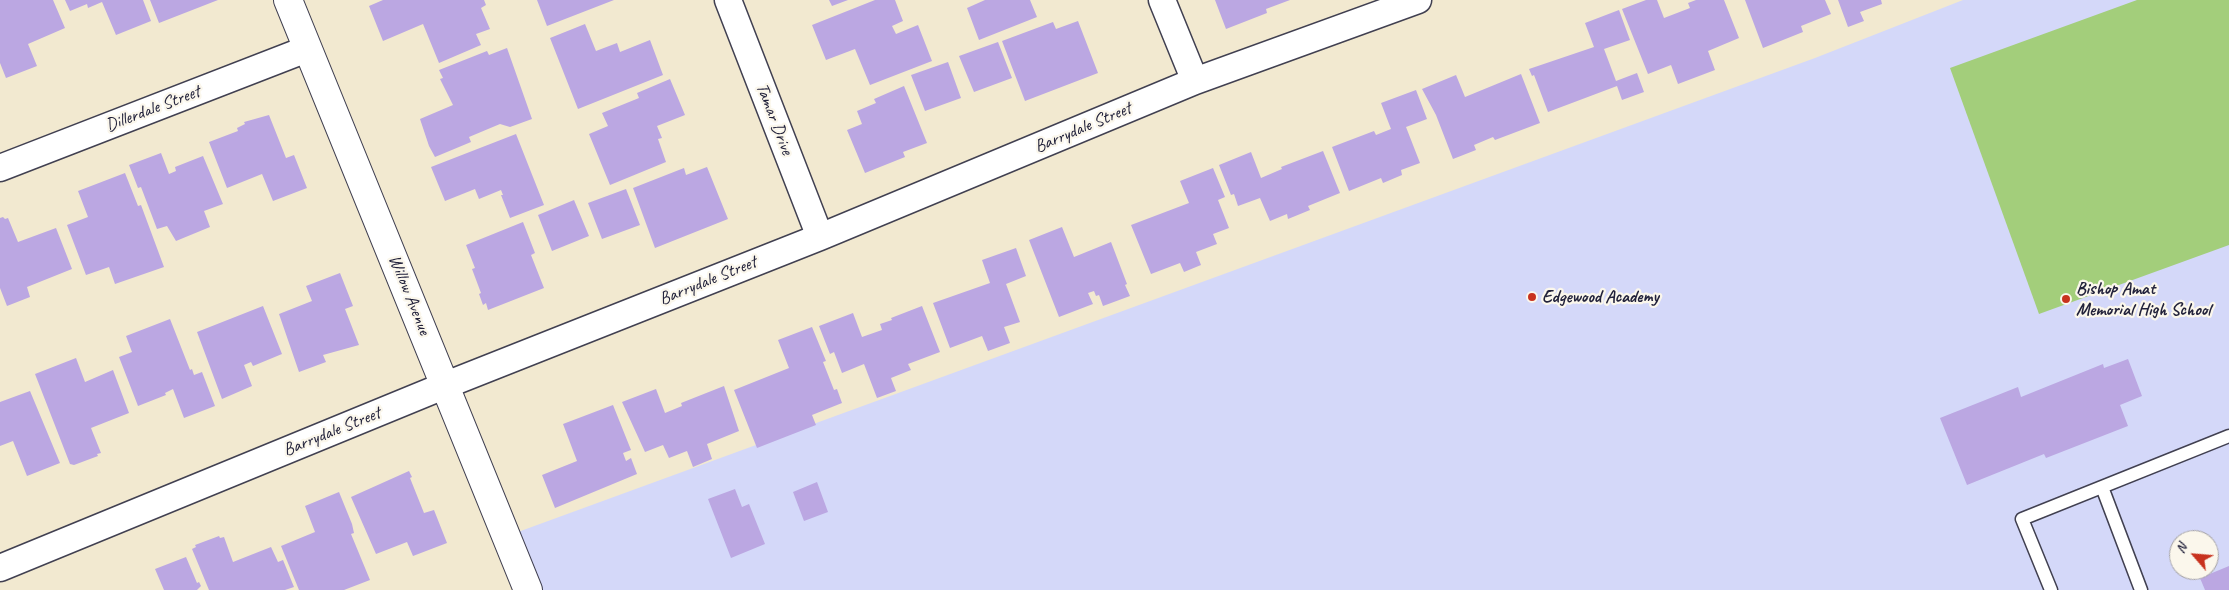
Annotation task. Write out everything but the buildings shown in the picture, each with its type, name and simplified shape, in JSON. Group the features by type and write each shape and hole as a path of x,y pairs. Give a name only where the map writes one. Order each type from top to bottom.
{"street":[{"name":"Willow Avenue","path":"288,0 528,590"},
{"name":"Tamar Drive","path":"728,0 820,237"},
{"path":"1162,0 1195,81"},
{"name":"Barrydale Street","path":"0,568 446,385 820,237 1195,81 1418,0"},
{"name":"Dillerdale Street","path":"0,168 307,49"}],"lane":[{"path":"2051,590 2022,519 2229,436"},
{"path":"2102,487 2141,590"}],"shaded area":[{"name":"Edgewood Academy","path":"1963,0 2229,0 2229,590 528,590 507,536 1815,58"}],"green space":[{"path":"2137,0 2229,0 2229,245 2039,314 1950,68"}],"place":[{"name":"Edgewood Academy","path":"1532,297"},
{"name":"Bishop Amat Memorial High School","path":"2066,299"}]}
